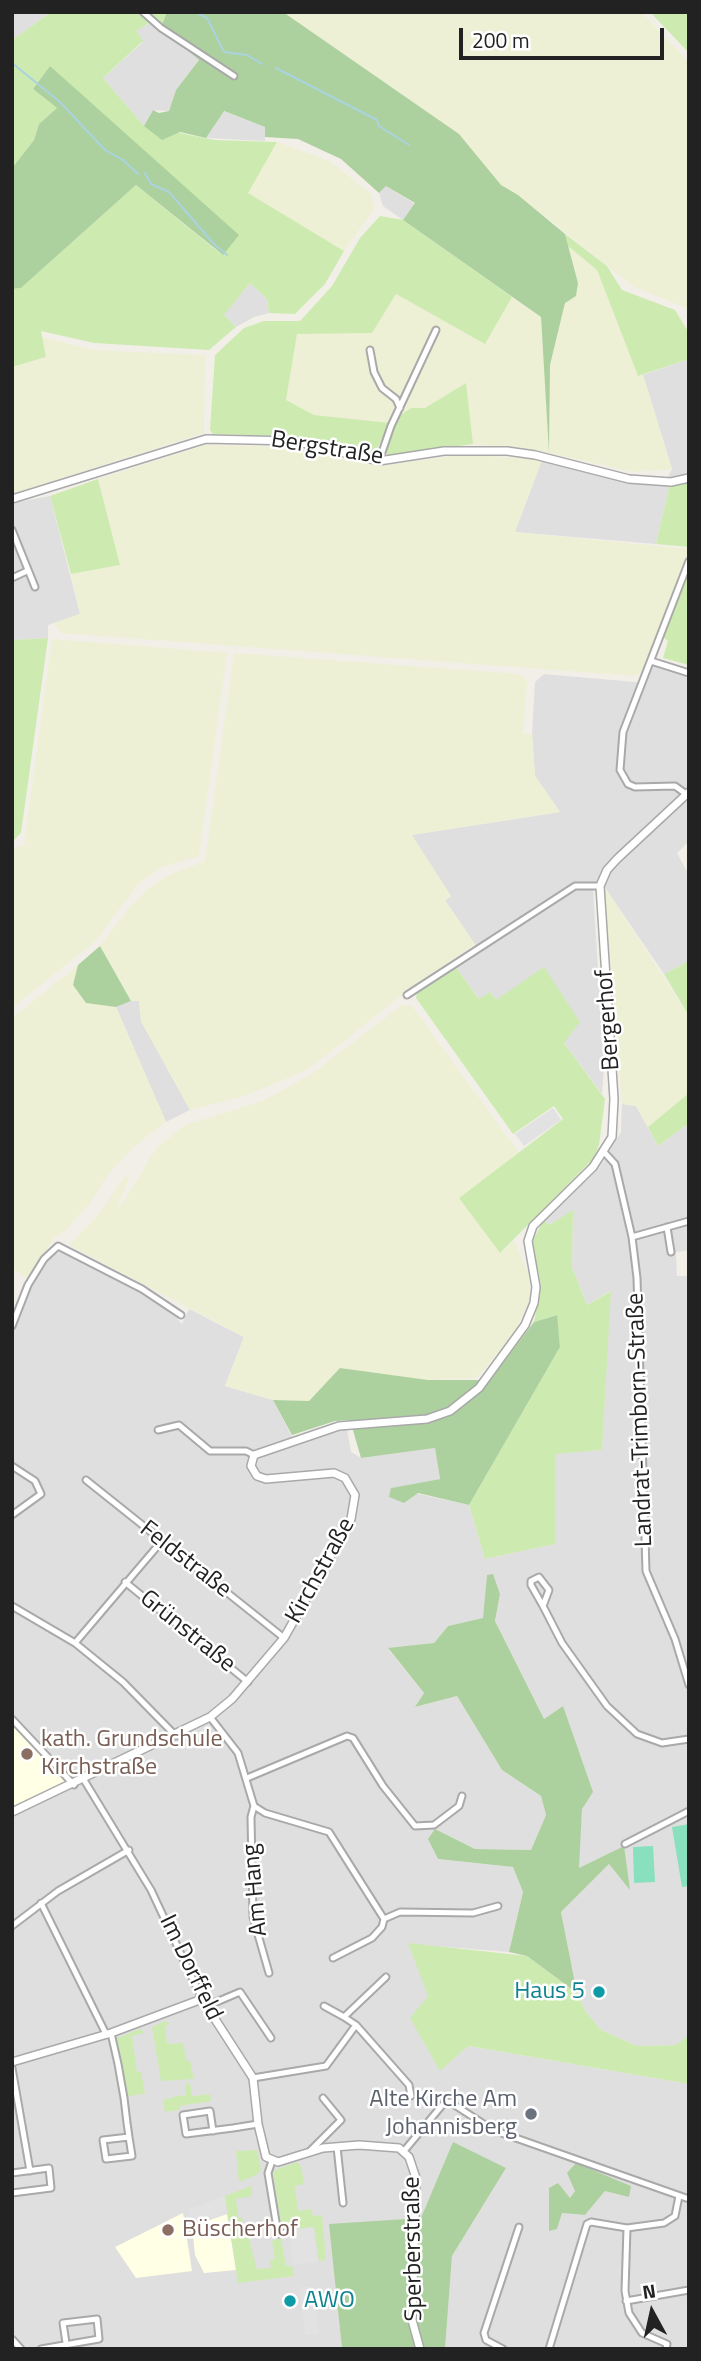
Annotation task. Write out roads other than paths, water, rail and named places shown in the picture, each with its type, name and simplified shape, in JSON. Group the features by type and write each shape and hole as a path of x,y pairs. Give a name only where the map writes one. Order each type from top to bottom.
{"street":[{"path":"143,12 161,28 234,76"},
{"path":"379,461 436,330"},
{"path":"370,350 373,373 382,388 396,399 400,408"},
{"name":"Bergstraße","path":"12,499 206,439 294,441 379,461 444,452 487,450 536,455 629,479 671,482 689,478"},
{"path":"12,530 35,587"},
{"path":"407,995 575,886 600,886 607,870 617,859 688,793 675,786 635,787 628,784 620,770 623,732 689,561"},
{"path":"12,578 27,571"},
{"path":"651,661 689,673"},
{"name":"Bergerhof","path":"600,886 615,1113 612,1137 604,1152"},
{"path":"158,1430 179,1425 209,1451 246,1451 254,1455 339,1426 438,1416 471,1397 525,1325 534,1303 536,1287 528,1241 533,1226 604,1152"},
{"name":"Landrat-Trimborn-Straße","path":"604,1152 615,1164 632,1237 640,1336 646,1571 675,1639 689,1685"},
{"path":"632,1237 689,1221"},
{"path":"667,1227 671,1252"},
{"path":"12,1326 28,1285 44,1259 58,1246 142,1289 181,1315"},
{"name":"Kirchstraße","path":"12,1812 74,1785 210,1717 248,1682 284,1638 352,1519 355,1496 345,1478 334,1473 265,1479 253,1472 254,1455"},
{"path":"12,1466 35,1481 41,1494 12,1516"},
{"name":"Feldstraße","path":"86,1480 284,1638"},
{"path":"75,1643 161,1542"},
{"path":"542,1606 550,1590 539,1577 531,1581 531,1585 542,1606 574,1661 607,1706 637,1734 662,1743 689,1739"},
{"name":"Grünstraße","path":"125,1582 248,1682"},
{"path":"12,1605 75,1643 123,1682 176,1736"},
{"name":"Am Hang","path":"210,1717 232,1743 247,1777 254,1806 251,1817 253,1917 269,1973"},
{"path":"12,1719 74,1785"},
{"path":"247,1777 347,1737 354,1738 383,1786 415,1826 434,1825 459,1806 462,1796"},
{"name":"Im Dorffeld","path":"84,1780 129,1850 187,1961 205,2002 229,2045 253,2078 262,2150 272,2161 268,2173 278,2234 285,2233"},
{"path":"254,1806 265,1813 328,1832 335,1838 355,1879 384,1919"},
{"path":"625,1844 689,1811"},
{"path":"12,1926 41,1903 129,1850"},
{"path":"41,1903 108,2034 129,2137 132,2156 106,2159 103,2140 129,2137"},
{"path":"332,1958 372,1938 379,1931 384,1919 408,1910 473,1913 498,1906"},
{"path":"344,2017 386,1976"},
{"path":"12,2062 240,1992 271,2038"},
{"path":"324,2006 356,2025 409,2085 411,2096"},
{"path":"253,2078 326,2066 356,2025"},
{"path":"12,2068 30,2171"},
{"path":"309,2152 341,2120 323,2098"},
{"path":"272,2161 283,2161 309,2152 337,2147 388,2146 404,2151 444,2103 450,2102 493,2130 689,2199"},
{"path":"213,2131 210,2111 183,2115 186,2134 213,2131 258,2124"},
{"path":"337,2147 343,2203"},
{"name":"Sperberstraße","path":"404,2151 413,2165 416,2179 412,2320 420,2349"},
{"path":"12,2173 48,2168 51,2188 12,2193"},
{"path":"549,2349 587,2224 591,2222 627,2228 671,2220 680,2196"},
{"path":"503,2349 486,2340 484,2333 519,2227"},
{"path":"627,2228 626,2301 629,2313 642,2333 667,2344 666,2349"},
{"path":"626,2301 689,2290"},
{"path":"41,2349 99,2339 97,2319 63,2323 66,2343"},
{"path":"12,2339 21,2349"}],"waterway":[{"path":"195,12 207,18 224,52 247,55 262,64"},
{"path":"12,63 60,102 105,150 123,160 138,174"},
{"path":"276,68 377,120 379,126 409,145"},
{"path":"145,173 151,184 169,192 214,244 227,255"}],"place":[{"name":"kath. Grundschule Kirchstraße","path":"27,1754"},
{"name":"Haus 5","path":"599,1992"},
{"name":"Alte Kirche Am Johannisberg","path":"531,2114"},
{"name":"Büscherhof","path":"168,2230"},
{"name":"AWO","path":"290,2301"}]}
